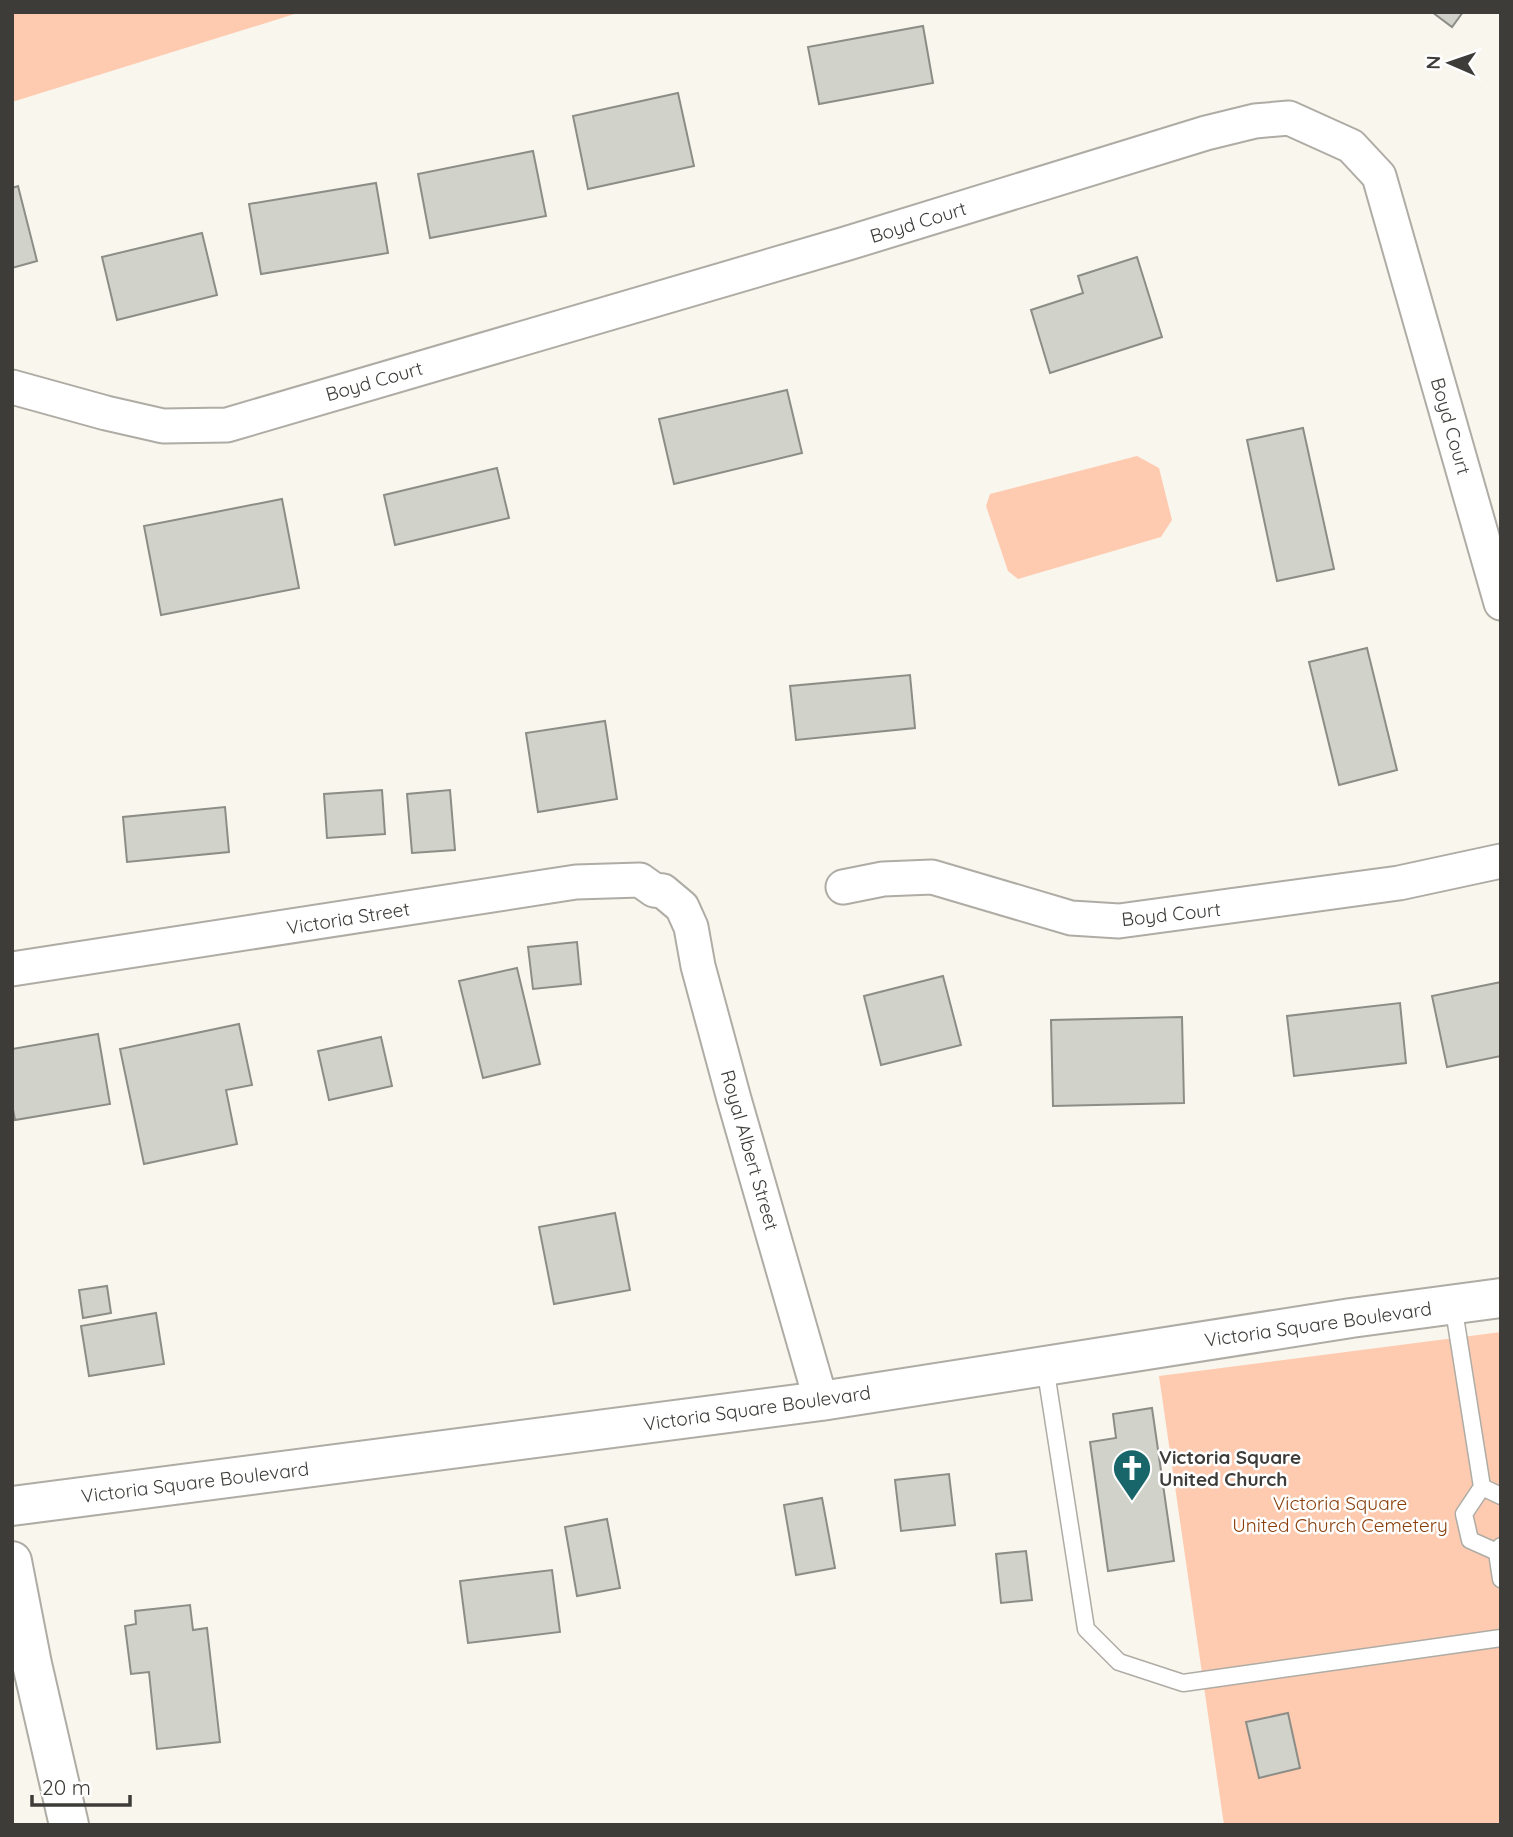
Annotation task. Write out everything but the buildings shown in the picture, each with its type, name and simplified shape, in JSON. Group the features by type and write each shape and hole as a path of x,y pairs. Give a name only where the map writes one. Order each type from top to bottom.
{"street":[{"name":"Boyd Court","path":"12,387 163,426 227,425 845,244 1206,133 1255,121 1289,118 1351,146 1379,176 1501,603"},
{"name":"Boyd Court","path":"844,887 883,879 932,877 1071,918 1119,921 1399,883 1501,861"},
{"name":"Victoria Street","path":"12,968 576,881 639,880 654,890 663,891 677,902"},
{"name":"Royal Albert Street","path":"677,902 691,927 698,966 727,1073 821,1401"},
{"name":"Victoria Square Boulevard","path":"12,1506 821,1401 1350,1318 1501,1298"},
{"path":"12,1561 32,1664 69,1825"}],"lane":[{"path":"1453,1304 1482,1487 1464,1514 1470,1540 1499,1549 1501,1580"},
{"path":"1045,1366 1086,1629 1119,1662 1183,1683 1501,1638"},
{"path":"1482,1487 1501,1496"}],"green space":[{"path":"12,12 301,12 12,102"},
{"path":"1137,456 1159,468 1172,520 1161,537 1018,579 1008,571 986,506 990,494"},
{"name":"Victoria Square United Church Cemetery","path":"1501,1332 1501,1825 1224,1825 1159,1376"}],"place":[{"name":"Victoria Square United Church","path":"1132,1502"}]}
